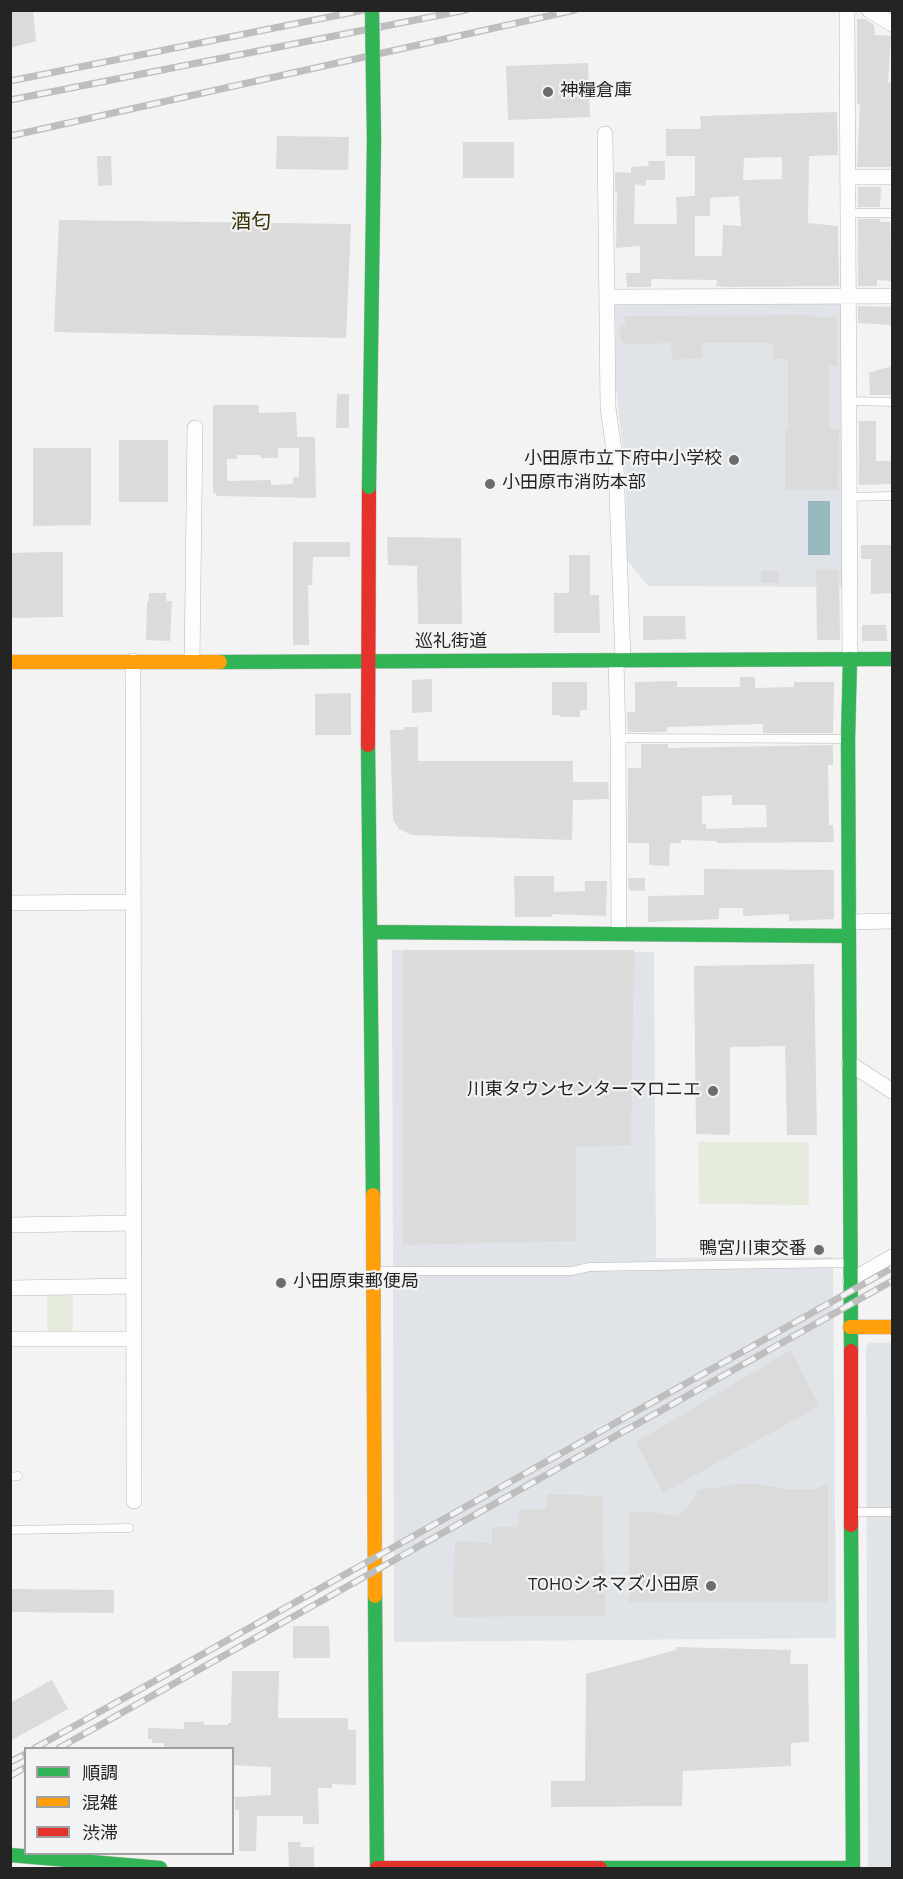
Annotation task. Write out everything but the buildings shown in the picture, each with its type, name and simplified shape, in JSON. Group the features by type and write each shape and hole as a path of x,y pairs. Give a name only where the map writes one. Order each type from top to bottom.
{"street":[{"path":"372,10 374,140 366,662 377,1868 853,1868 847,10"},
{"path":"869,10 892,24"},
{"path":"605,134 608,408 616,464 619,934"},
{"path":"848,177 892,177"},
{"path":"607,297 892,296"},
{"path":"192,661 195,428"},
{"name":"巡礼街道","path":"10,662 892,659"},
{"path":"133,661 134,1501"},
{"path":"10,903 133,902"},
{"path":"370,932 619,934 849,929 892,921"},
{"path":"849,1063 892,1091"},
{"path":"10,1226 134,1223"},
{"path":"850,1281 892,1257"},
{"path":"10,1288 134,1286"},
{"path":"850,1327 892,1327"},
{"path":"10,1339 134,1339"},
{"path":"10,1855 160,1869"}],"lane":[{"path":"848,213 892,213"},
{"path":"848,401 892,402"},
{"path":"849,497 892,496"},
{"path":"618,738 848,738"},
{"path":"372,1271 572,1271 589,1267 850,1263"},
{"path":"851,1512 892,1512"},
{"path":"10,1530 129,1528"}],"shaded area":[{"name":"小田原市立下府中小学校","path":"843,301 845,587 648,586 627,560 626,477 616,388 615,303"},
{"path":"392,950 654,952 656,1258 833,1257 836,1638 394,1642"},
{"path":"698,1142 809,1142 809,1205 699,1204"},
{"path":"47,1292 73,1292 73,1335 47,1335"},
{"path":"869,1343 892,1343 892,1868 868,1868 866,1347"}],"water":[{"path":"808,501 830,501 830,555 808,555"}],"railway":[{"path":"10,81 364,10"},
{"path":"10,100 466,10"},
{"path":"10,136 575,10"},
{"path":"37,1747 892,1268"},
{"path":"61,1747 892,1281"},
{"path":"10,1762 24,1755"},
{"path":"10,1776 24,1768"}],"traffic: fast":[{"path":"369,487 374,140 372,10"},
{"path":"850,659 848,739 851,1351"},
{"path":"220,662 892,659"},
{"path":"368,745 373,1195"},
{"path":"371,932 849,936"},
{"path":"851,1525 853,1868"},
{"path":"375,1596 377,1868"},
{"path":"10,1855 160,1868"},
{"path":"600,1868 853,1868"}],"traffic: slow":[{"path":"10,662 220,662"},
{"path":"373,1195 375,1596"},
{"path":"850,1327 892,1327"}],"traffic: jam":[{"path":"368,745 369,487"},
{"path":"851,1351 851,1525"},
{"path":"377,1868 600,1868"}],"place":[{"name":"神糧倉庫","path":"548,92"},
{"name":"小田原市立下府中小学校","path":"734,460"},
{"name":"小田原市消防本部","path":"490,484"},
{"name":"川東タウンセンターマロニエ","path":"713,1091"},
{"name":"鴨宮川東交番","path":"819,1250"},
{"name":"小田原東郵便局","path":"281,1283"},
{"name":"TOHOシネマズ小田原","path":"711,1586"}],"district":[{"name":"酒匂","path":"251,223"}]}
